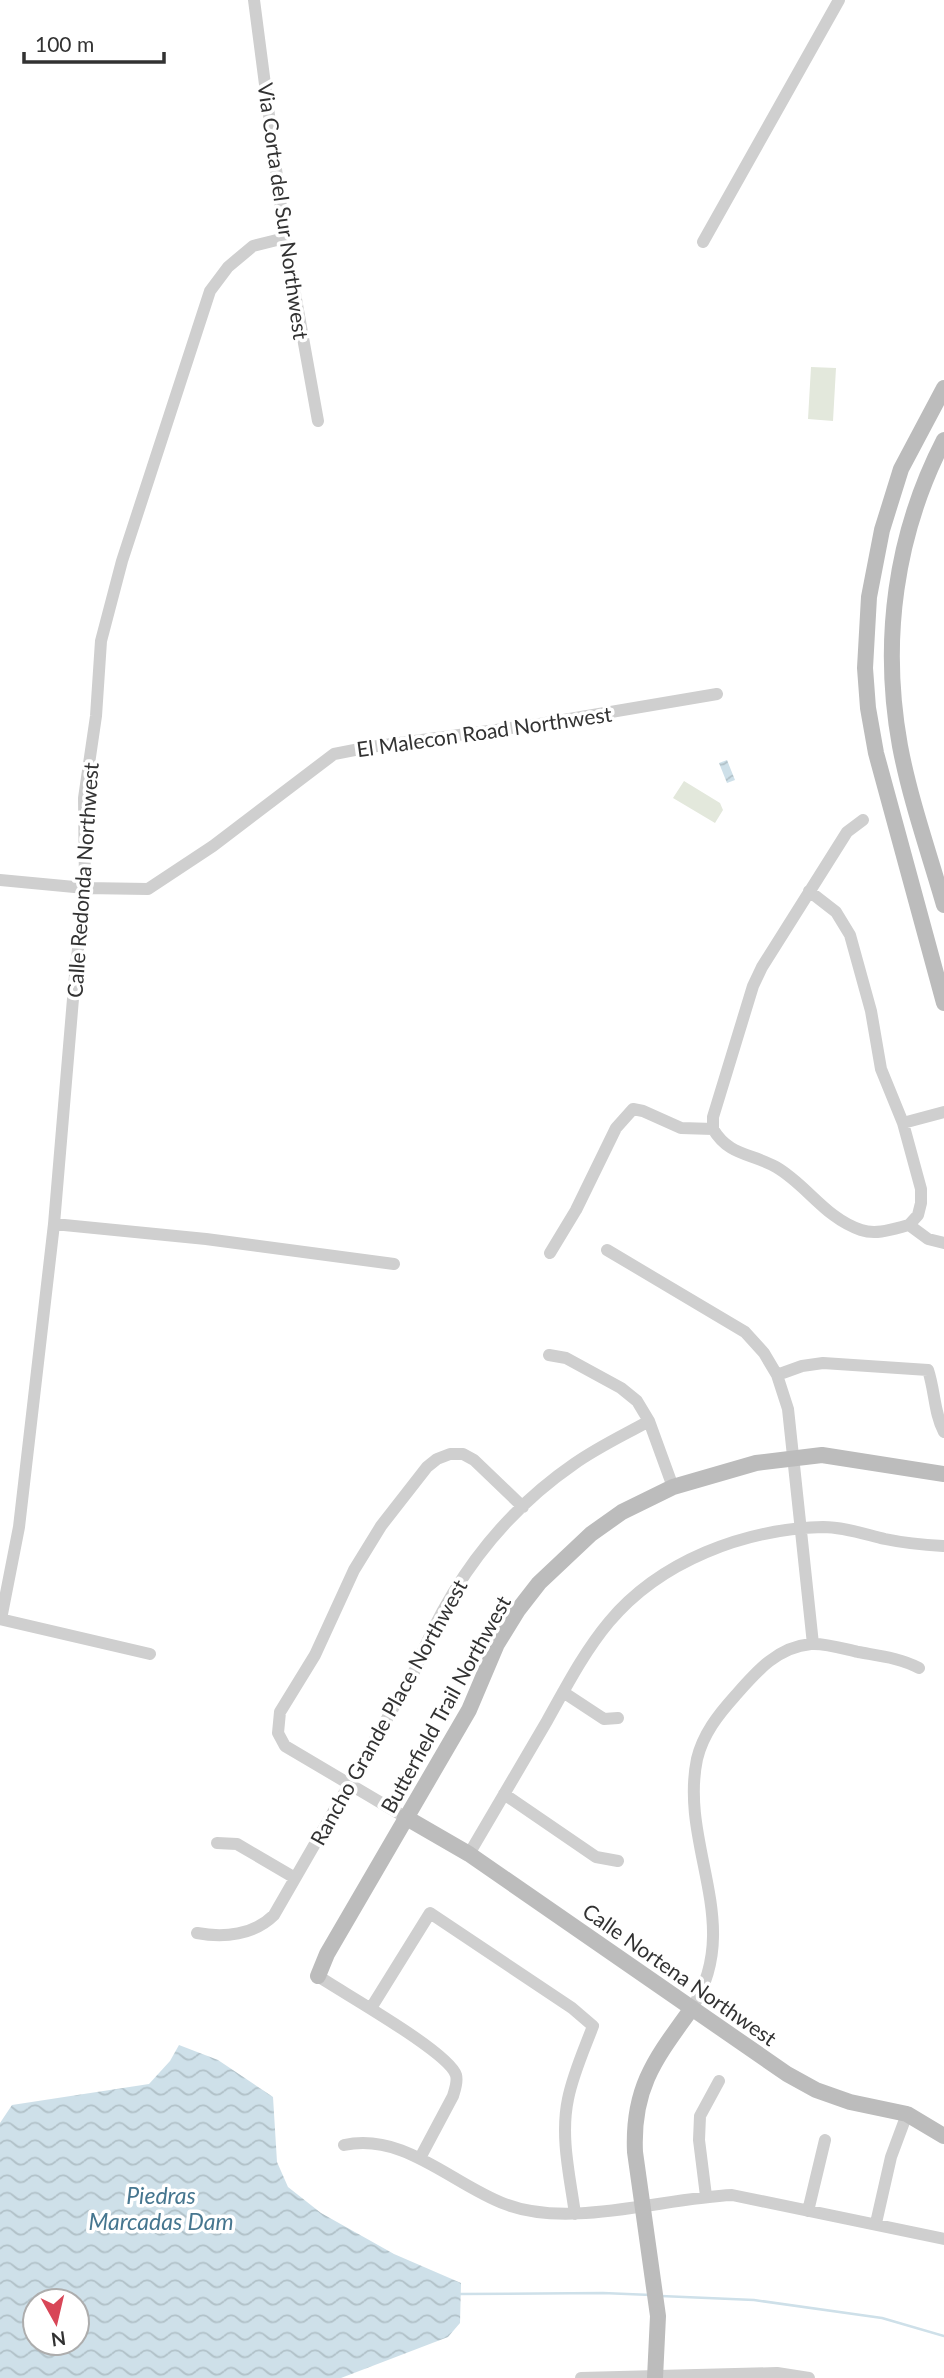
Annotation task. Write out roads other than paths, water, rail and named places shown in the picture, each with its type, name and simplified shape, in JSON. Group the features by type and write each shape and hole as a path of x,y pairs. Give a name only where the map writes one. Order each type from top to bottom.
{"street":[{"name":"Via Corta del Sur Northwest","path":"254,0 285,237 318,421"},
{"path":"703,242 839,0"},
{"name":"Calle Redonda Northwest","path":"0,1619 19,1527 54,1224 85,888 85,798 96,716 101,641 122,561 210,291 228,267 253,246 285,237"},
{"path":"944,388 901,469 882,530 869,597 865,668 868,708 876,753 944,1003"},
{"path":"944,440 914,511 901,558 892,621 892,675 900,747 940,879 944,905"},
{"name":"El Malecon Road Northwest","path":"0,880 85,888 148,890 213,846 334,754 540,724 717,694"},
{"path":"808,891 836,912 850,935 871,1011 881,1069 903,1123 921,1189 918,1214 909,1225 885,1231 866,1231 847,1225 835,1218 782,1171 729,1148 720,1141 713,1129 713,1117 753,986 762,967 808,891 847,832 863,820"},
{"path":"913,887 940,879"},
{"path":"550,1253 576,1210 616,1128 633,1109 681,1128 713,1129"},
{"path":"903,1123 944,1112"},
{"path":"54,1224 206,1239 394,1264"},
{"path":"909,1225 928,1239 944,1244"},
{"path":"607,1250 745,1332 764,1353 776,1375 788,1409 813,1644"},
{"path":"550,1355 566,1358 621,1388 637,1401 649,1421 673,1487"},
{"path":"776,1375 802,1366 823,1363 928,1370 938,1420 944,1432"},
{"name":"Rancho Grande Place Northwest","path":"197,1933 214,1936 249,1931 274,1915 415,1670 429,1634 452,1591 484,1547 552,1480 576,1462 649,1421"},
{"path":"405,1817 285,1746 278,1733 280,1713 315,1655 346,1584 381,1525 427,1467 450,1454 463,1454 523,1507"},
{"name":"Butterfield Trail Northwest","path":"318,1976 327,1954 468,1710 497,1644 518,1610 540,1583 583,1542 622,1512 673,1487 756,1462 822,1455 944,1474"},
{"path":"469,1854 594,1641 610,1620 655,1580 686,1561 713,1549 748,1538 800,1529 825,1527 943,1546"},
{"path":"0,1619 150,1654"},
{"path":"655,2377 658,2316 634,2128 639,2093 658,2055 692,2008 708,1979 715,1940 695,1791 697,1760 704,1738 716,1716 769,1660 793,1648 813,1644 904,1660 919,1668"},
{"path":"563,1692 604,1719 618,1718"},
{"path":"504,1794 596,1857 618,1861"},
{"name":"Calle Nortena Northwest","path":"405,1817 469,1854 787,2074 816,2090 850,2102 907,2114 944,2136"},
{"path":"217,1843 237,1844 295,1878"},
{"path":"371,2008 430,1913 572,2008 593,2026 568,2101 565,2130 575,2214"},
{"path":"318,1976 371,2008 450,2064 456,2075 457,2085 420,2158"},
{"path":"706,2196 699,2140 700,2116 719,2081"},
{"path":"876,2223 891,2157 907,2114"},
{"path":"808,2211 825,2140"},
{"path":"344,2145 362,2141 380,2143 420,2158 506,2205 549,2214 575,2214 706,2196 732,2195 944,2239"},
{"path":"581,2378 777,2374 809,2378"}],"water":[{"path":"727,760 735,780 727,783 719,763"},
{"name":"Piedras Marcadas Dam","path":"179,2045 218,2060 273,2097 277,2162 288,2187 321,2213 394,2254 461,2283 460,2323 448,2337 341,2378 0,2378 0,2123 12,2105 149,2084 170,2061"}],"waterway":[{"path":"458,2294 651,2295"},
{"path":"661,2296 754,2300 882,2318 944,2336"}]}
